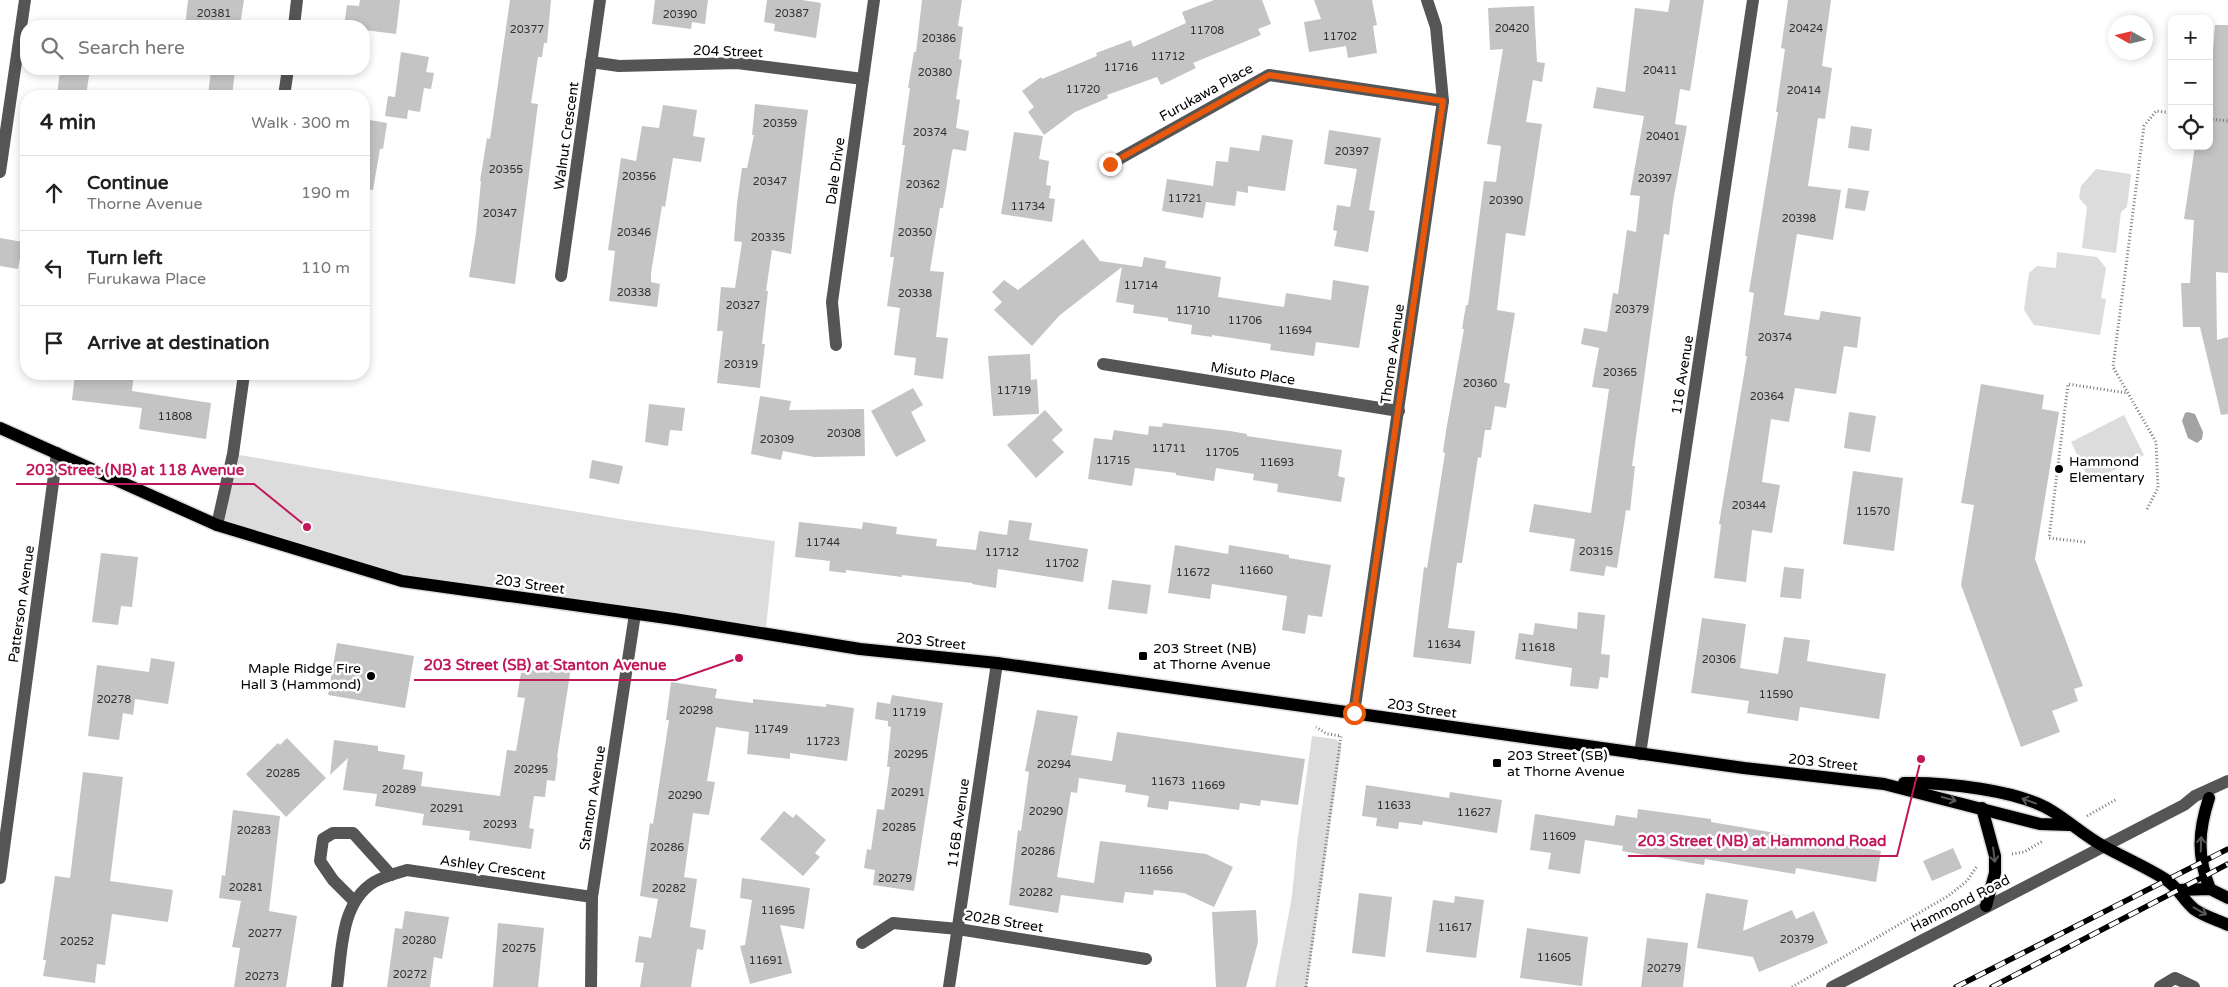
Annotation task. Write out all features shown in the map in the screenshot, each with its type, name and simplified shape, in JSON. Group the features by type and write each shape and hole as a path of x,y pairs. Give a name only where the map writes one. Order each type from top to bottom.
{"main road":[{"name":"203 Street","path":"0,428 217,525 402,582 635,614 860,649 997,663 1640,754 1884,784 2040,824 2070,825"},
{"name":"203 Street","path":"1884,784 1934,782 1978,788 2025,800 2051,810 2070,825 2104,846 2166,880 2179,890 2194,909 2228,925"},
{"path":"2210,798 2204,814 2200,846 2201,863 2210,889"},
{"path":"1982,808 1995,856 1995,873 1986,906"},
{"path":"2179,890 2210,889 2228,898"}],"street":[{"path":"22,20 25,0"},
{"path":"295,20 297,0"},
{"name":"Walnut Crescent","path":"561,276 600,0"},
{"name":"Dale Drive","path":"836,345 832,302 874,0"},
{"name":"Thorne Avenue","path":"1354,713 1443,101 1436,27 1427,0"},
{"name":"116 Avenue","path":"1640,754 1753,0"},
{"path":"0,172 20,34"},
{"name":"204 Street","path":"591,62 619,66 737,63 863,79"},
{"path":"285,90 287,75"},
{"name":"Furukawa Place","path":"1110,164 1269,75 1443,101"},
{"name":"Misuto Place","path":"1103,364 1399,411"},
{"path":"217,525 233,454 243,380"},
{"name":"Patterson Avenue","path":"0,878 57,453"},
{"name":"Stanton Avenue","path":"590,987 592,897 635,614"},
{"name":"116B Avenue","path":"949,987 997,663"},
{"path":"2184,806 2195,796 2228,781"},
{"path":"2184,806 2199,804 2228,790"},
{"name":"Hammond Road","path":"1832,987 1986,906 2184,806"},
{"path":"354,901 333,880 320,861 323,839 333,833 352,833 391,875"},
{"name":"Ashley Crescent","path":"337,987 346,918 354,901 374,882 391,875 407,870 592,897"},
{"name":"202B Street","path":"862,943 893,923 958,929 1146,959"},
{"path":"2160,987 2175,978 2194,987"}],"path":[{"path":"2147,509 2158,488 2156,442 2113,367 2144,126 2156,111 2168,112"},
{"path":"2213,119 2228,121"},
{"path":"2085,542 2049,538 2068,384 2127,393"},
{"path":"1306,987 1341,736 1327,734 1316,727"},
{"path":"2008,854 2024,852"},
{"path":"1792,987 1948,896 1975,872"}],"shaded area":[{"path":"2096,169 2131,174 2127,207 2121,212 2116,253 2082,248 2087,207 2079,198 2081,186"},
{"path":"2057,252 2097,257 2106,268 2101,298 2106,299 2100,335 2034,325 2024,310 2029,273 2037,266 2056,268"},
{"path":"2185,413 2195,414 2203,432 2202,439 2197,443 2188,438 2182,421"},
{"path":"2124,415 2144,455 2090,482 2071,442"},
{"path":"233,454 626,520 775,541 766,628 402,581 217,525"},
{"path":"1312,736 1335,739 1341,743 1341,750 1307,987 1275,987 1292,896"}],"building":[{"path":"188,0 244,0 241,20 186,20"},
{"path":"360,0 400,0 396,34 370,31 370,20 345,20 347,5 359,6"},
{"path":"510,0 551,0 547,43 544,43 542,57 538,57 531,103 538,104 515,284 469,277 476,233 480,181 487,138 490,139"},
{"path":"655,0 708,0 705,24 692,22 691,29 652,24"},
{"path":"767,0 802,0 821,3 816,38 774,31 775,24 764,22"},
{"path":"922,0 962,0 958,26 963,27 959,59 962,60 956,99 960,100 956,128 969,131 966,151 953,149 952,152 943,208 940,208 930,271 944,272 936,337 948,338 943,379 914,375 916,358 894,355 900,308 887,306 894,257 890,257 905,145 902,145 910,88 908,88 914,52 916,52"},
{"path":"1214,0 1262,0 1271,24 1258,29 1261,35 1193,63 1196,68 1161,85 1157,77 1107,95 1108,98 1075,112 1044,135 1028,112 1034,107 1022,91 1041,77 1042,79 1097,56 1096,53 1131,40 1133,47 1186,23 1182,12"},
{"path":"1314,0 1372,0 1377,25 1373,26 1377,53 1348,58 1346,46 1309,52 1304,22 1321,19"},
{"path":"1670,0 1704,0 1690,91 1680,89 1675,124 1687,126 1669,235 1664,234 1632,466 1635,466 1630,511 1626,510 1617,568 1606,566 1604,576 1570,571 1575,539 1529,532 1534,504 1591,513 1609,389 1592,387 1599,348 1581,344 1584,328 1607,332 1613,293 1618,294 1627,230 1636,232 1640,196 1630,195 1644,116 1593,108 1597,87 1625,92 1635,8 1668,12"},
{"path":"1788,0 1831,0 1822,66 1832,68 1825,119 1818,118 1808,186 1841,190 1833,240 1797,234 1784,315 1819,320 1821,311 1861,317 1857,348 1844,346 1836,394 1795,388 1789,422 1771,419 1762,482 1780,485 1772,533 1752,530 1746,582 1714,578 1721,525 1719,524 1747,356 1745,356 1754,293 1749,292 1778,112 1776,112 1785,49 1781,48"},
{"path":"1534,6 1537,62 1545,63 1542,82 1533,80 1526,122 1542,124 1525,236 1506,233 1497,310 1515,313 1504,382 1510,384 1506,408 1495,406 1491,430 1485,430 1481,458 1478,457 1462,563 1457,563 1448,628 1475,631 1471,664 1413,657 1424,567 1427,568 1445,453 1443,452 1446,431 1464,329 1462,329 1466,305 1468,305 1484,181 1496,182 1501,146 1487,144 1503,49 1490,50 1488,8"},
{"path":"2215,25 2228,25 2228,273 2216,272 2217,340 2228,337 2228,414 2221,415 2200,327 2183,327 2181,283 2190,283 2194,220 2184,219 2194,150 2213,150 2213,51"},
{"path":"401,52 429,57 426,72 434,73 431,89 424,88 420,112 408,110 407,119 385,116 388,96 395,97"},
{"path":"59,75 89,75 87,90 58,90"},
{"path":"210,75 235,75 233,90 209,90"},
{"path":"755,104 808,110 791,254 772,250 766,291 768,291 762,344 765,344 760,388 717,383 723,331 717,331 721,287 735,288 742,242 734,241 737,203 742,168 747,168 754,135 752,135"},
{"path":"663,105 697,110 693,136 705,138 701,162 673,158 665,207 662,206 651,273 651,282 660,284 657,307 609,301 615,251 608,250 621,158 636,161 642,126 659,128"},
{"path":"370,120 387,123 383,149 380,149 373,190 370,190"},
{"path":"1851,126 1872,129 1869,151 1848,148"},
{"path":"1329,130 1381,138 1369,210 1375,211 1368,252 1334,246 1337,231 1333,230 1337,205 1350,207 1357,169 1324,164"},
{"path":"1014,132 1043,136 1039,159 1049,161 1046,185 1051,186 1049,198 1055,199 1052,222 1001,214"},
{"path":"1262,135 1293,140 1285,191 1248,186 1248,193 1237,191 1235,206 1206,202 1203,218 1162,211 1167,179 1213,186 1216,161 1228,162 1230,147 1259,151"},
{"path":"1848,188 1869,191 1865,211 1845,208"},
{"path":"0,238 20,241 18,269 0,266"},
{"path":"1083,239 1100,261 1142,267 1144,257 1166,261 1165,268 1221,277 1218,297 1284,307 1286,293 1331,300 1333,280 1369,286 1359,348 1316,342 1314,356 1270,350 1271,344 1212,335 1212,337 1191,334 1192,325 1168,321 1168,318 1133,313 1134,305 1116,302 1122,267 1060,315 1032,346 994,310 1002,302 992,292 1004,280 1018,290"},
{"path":"1030,354 1031,380 1037,379 1039,414 993,416 988,356"},
{"path":"74,380 133,380 132,391 211,403 206,439 139,429 142,408 72,400"},
{"path":"1981,384 2044,395 2042,409 2059,412 2035,559 2083,686 2074,689 2078,701 2052,711 2060,732 2021,747 1961,585 1974,505 1961,503"},
{"path":"913,388 923,405 911,412 926,441 896,457 871,411"},
{"path":"760,396 791,401 789,410 864,409 865,456 814,457 783,451 781,460 751,454"},
{"path":"649,404 685,408 682,431 670,430 668,446 645,442"},
{"path":"1045,410 1063,430 1052,440 1064,452 1036,478 1007,445"},
{"path":"1849,412 1876,416 1870,452 1844,448"},
{"path":"1163,423 1230,431 1247,434 1247,436 1342,450 1338,476 1345,478 1341,502 1277,492 1278,484 1253,480 1254,474 1216,468 1214,481 1176,475 1176,473 1135,468 1132,486 1088,479 1094,438 1112,440 1114,430 1148,435 1149,426 1162,427"},
{"path":"592,460 623,466 619,484 589,478"},
{"path":"1853,471 1903,478 1894,551 1843,544"},
{"path":"1009,520 1032,523 1029,540 1088,549 1083,582 998,569 996,588 972,583 902,575 902,577 846,570 846,573 829,571 830,561 795,557 799,522 862,529 863,522 897,527 896,534 937,539 936,546 976,550 979,531 1007,535"},
{"path":"1175,545 1228,554 1229,545 1289,555 1289,558 1331,565 1322,617 1308,615 1305,634 1282,630 1287,596 1212,584 1210,599 1168,593"},
{"path":"101,553 138,557 132,607 121,606 118,625 92,622"},
{"path":"1784,567 1804,569 1801,599 1780,597"},
{"path":"1112,580 1151,585 1147,614 1108,609"},
{"path":"1578,612 1605,615 1601,654 1610,655 1608,678 1600,677 1598,689 1570,686 1572,668 1515,659 1519,633 1533,635 1535,623 1577,629"},
{"path":"1702,618 1746,624 1740,668 1778,674 1784,637 1810,640 1807,661 1886,674 1879,719 1800,707 1798,721 1747,713 1749,701 1691,693"},
{"name":"Maple Ridge Fire Hall 3 (Hammond)","path":"337,643 414,656 405,708 328,695"},
{"path":"151,658 175,662 168,704 135,699 133,715 123,713 119,740 88,736 97,665 149,672"},
{"path":"523,661 571,668 555,781 547,780 545,797 534,796 529,828 534,829 531,849 469,840 470,831 422,825 424,814 375,806 377,794 343,790 348,758 330,775 334,740 378,746 378,751 405,755 403,769 423,772 421,786 500,796 507,750 516,751 525,698 517,697"},
{"path":"671,682 717,689 715,698 753,703 753,699 854,708 847,761 790,753 790,759 747,754 749,732 716,727 707,781 715,782 709,815 693,813 684,877 697,879 690,927 706,930 703,950 697,949 691,987 640,987 644,963 635,962 639,936 651,938 658,899 640,896 650,823 653,824 669,720 666,720"},
{"path":"892,695 943,703 914,891 873,885 875,870 864,868 867,849 871,850 877,809 884,810 890,767 887,767 891,727 888,726 888,721 875,719 877,702 890,704"},
{"path":"1037,710 1078,716 1071,755 1112,761 1117,732 1305,759 1298,805 1261,800 1260,806 1240,803 1239,810 1169,801 1168,810 1147,807 1149,796 1125,792 1126,785 1079,778 1077,793 1071,792 1057,877 1094,883 1100,841 1206,854 1233,867 1214,907 1184,893 1154,890 1153,895 1125,892 1123,903 1061,895 1058,913 1009,905 1018,830 1021,831 1029,772 1025,771"},
{"path":"287,738 326,778 286,817 246,774 278,743 280,745"},
{"path":"83,772 123,777 110,881 173,890 168,922 112,914 105,965 97,964 95,983 43,976 46,960 43,960 55,876 70,878"},
{"path":"1366,785 1449,798 1450,792 1502,800 1497,833 1423,821 1422,825 1399,822 1398,829 1376,826 1377,818 1362,816"},
{"path":"1638,809 1711,819 1711,822 1881,851 1876,882 1796,868 1795,874 1705,859 1704,865 1622,851 1623,846 1585,840 1580,874 1548,869 1551,853 1530,850 1535,814 1614,826 1616,815 1637,818"},
{"path":"233,810 280,816 269,911 297,916 286,987 234,987 240,948 232,947 241,901 219,898 222,875 225,876"},
{"path":"784,811 793,818 796,814 826,840 815,853 820,857 803,876 760,839"},
{"path":"1953,848 1962,868 1932,881 1923,861"},
{"path":"742,878 810,888 804,929 780,925 792,973 750,984 740,946 745,945 752,900 740,898"},
{"path":"1359,893 1392,897 1385,957 1352,953"},
{"path":"1706,893 1748,900 1743,931 1792,910 1796,919 1814,911 1828,943 1759,972 1753,957 1697,948"},
{"path":"1455,896 1484,900 1476,958 1426,952 1433,900 1454,903"},
{"path":"1256,910 1258,942 1246,987 1216,987 1212,912"},
{"path":"405,911 449,917 442,959 434,957 430,987 387,987 395,928 402,929"},
{"path":"498,923 544,928 538,987 493,987"},
{"path":"1527,928 1588,937 1582,986 1520,978"},
{"path":"1647,938 1688,943 1683,987 1641,987"}],"railway":[{"path":"1956,987 2228,849"},
{"path":"1992,987 2228,864"}],"place":[{"name":"Hammond Elementary","path":"2059,469"},
{"name":"203 Street (NB) at 118 Avenue","path":"307,527"},
{"name":"203 Street (NB) at Thorne Avenue","path":"1143,656"},
{"name":"203 Street (SB) at Stanton Avenue","path":"739,658"},
{"name":"Maple Ridge Fire Hall 3 (Hammond)","path":"371,676"},
{"name":"203 Street (NB) at Hammond Road","path":"1921,759"},
{"name":"203 Street (SB) at Thorne Avenue","path":"1497,763"}],"route":[{"path":"1110,164 1269,75 1443,101 1354,713"}]}
